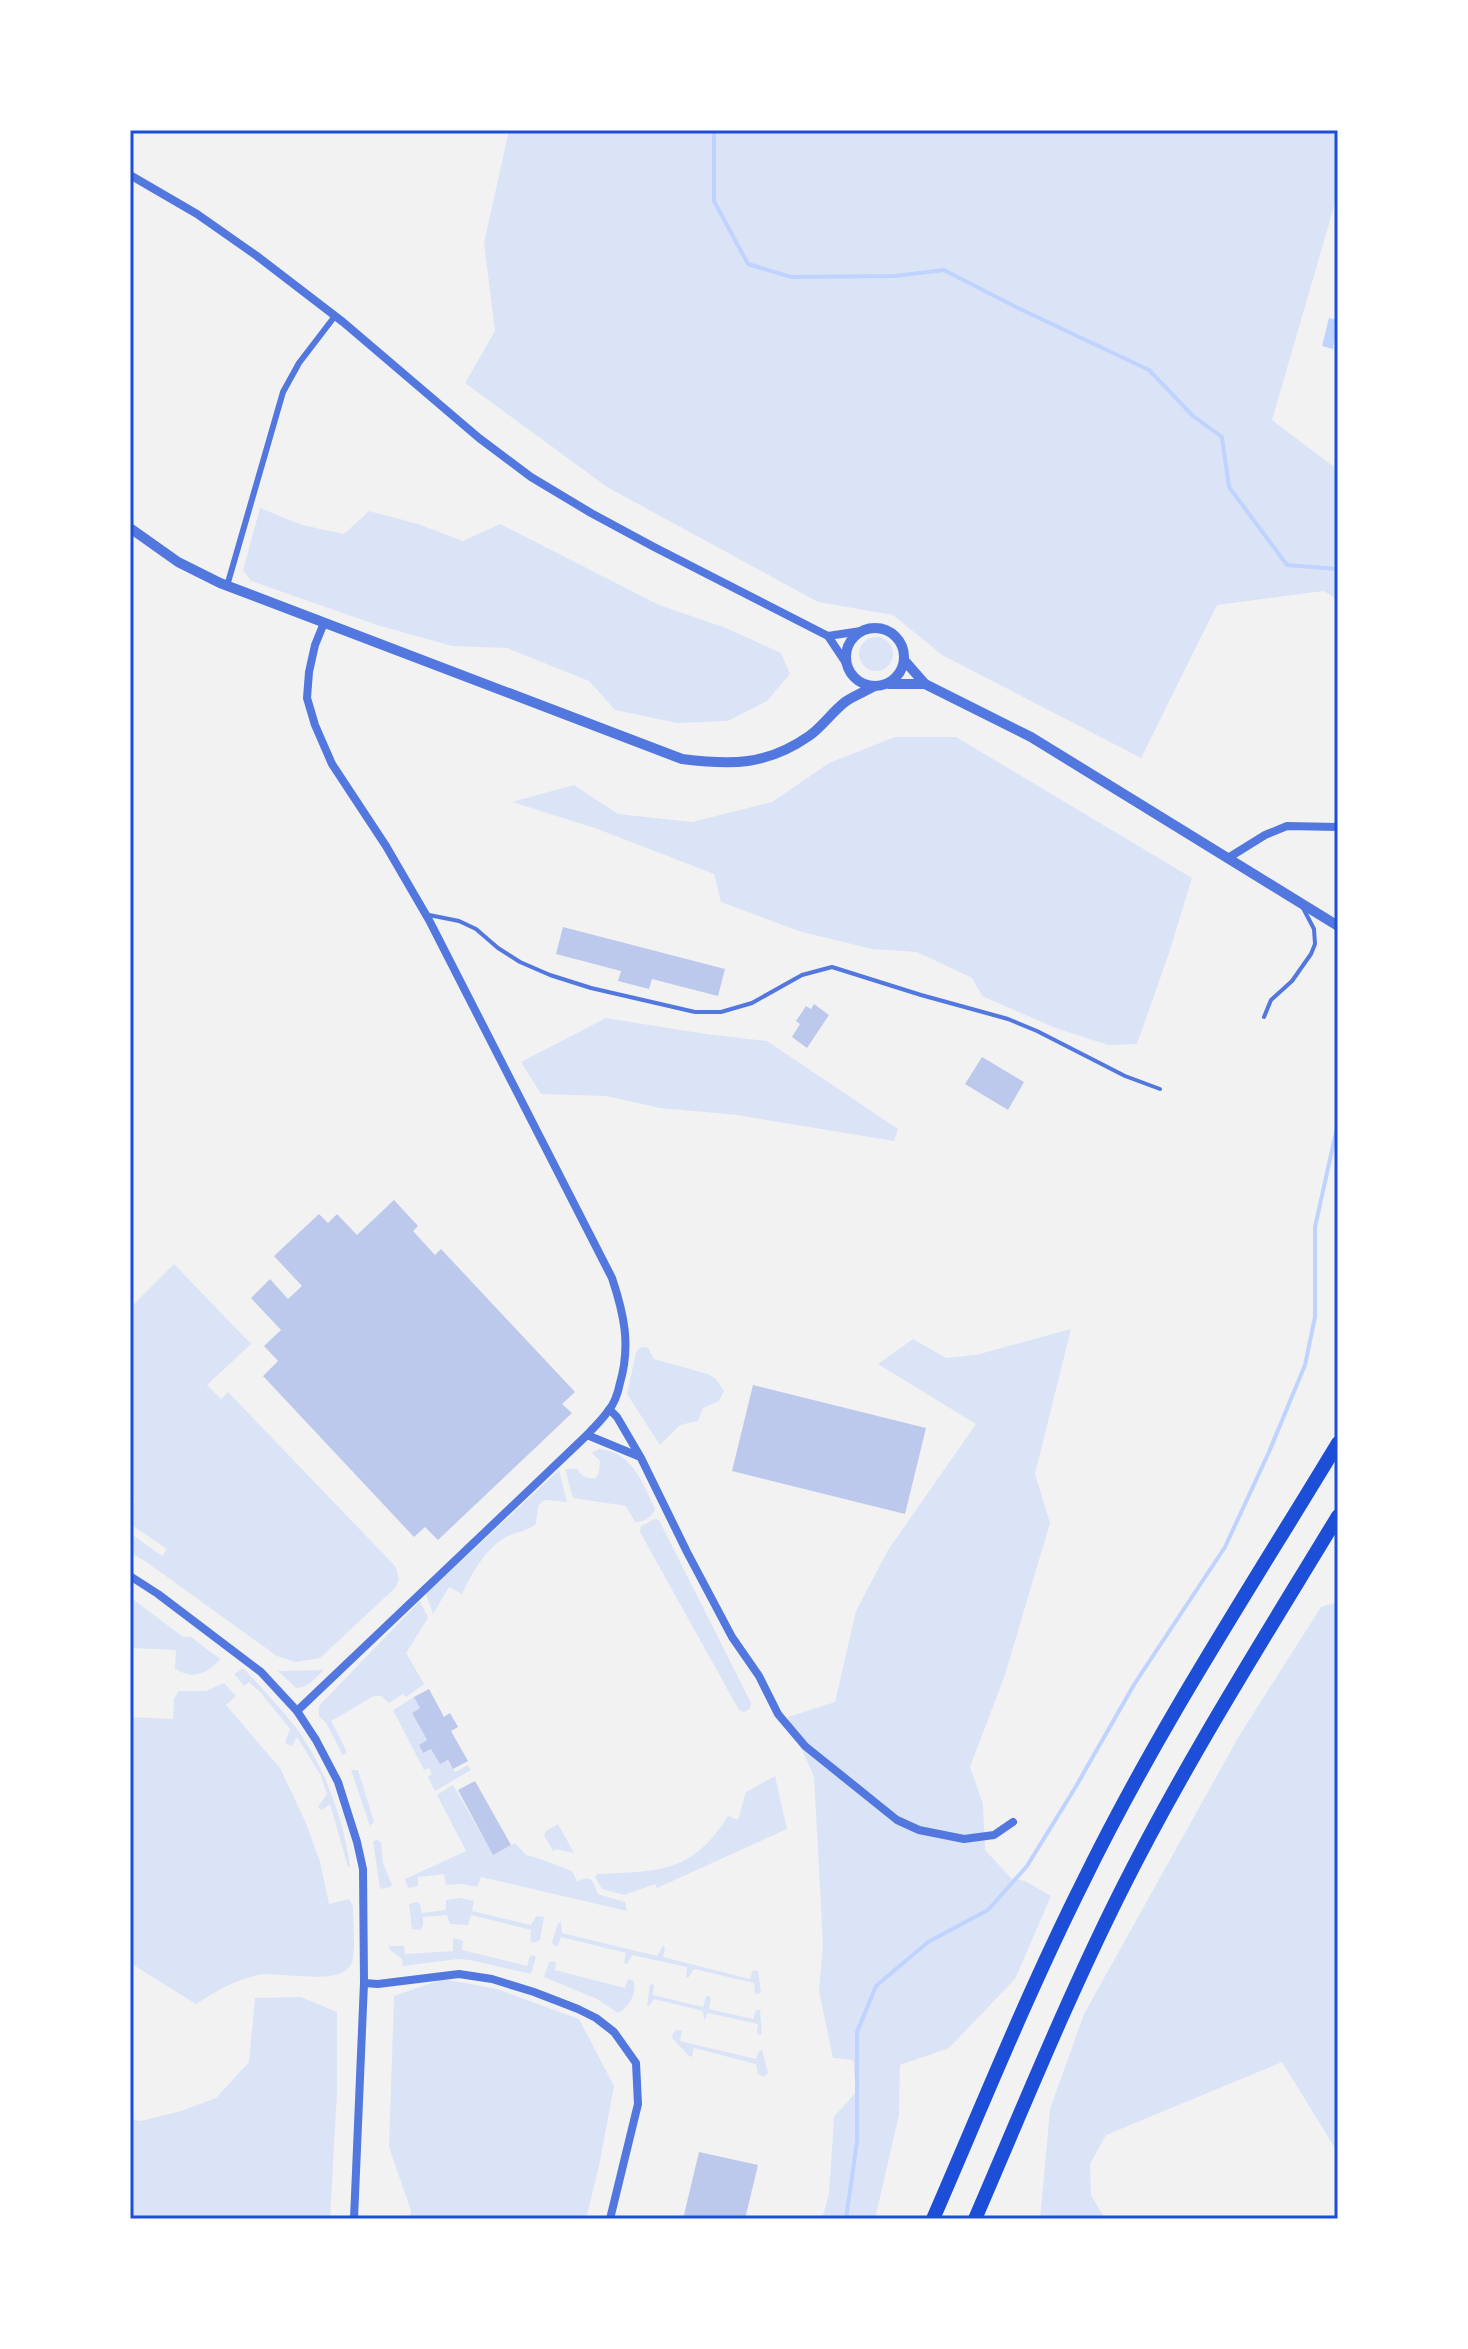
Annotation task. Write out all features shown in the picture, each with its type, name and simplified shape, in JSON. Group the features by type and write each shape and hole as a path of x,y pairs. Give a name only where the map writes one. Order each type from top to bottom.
{"highway":[{"path":"933,2219 1083,1881 1167,1726 1338,1443"},
{"path":"975,2219 1120,1893 1211,1727 1338,1516"}],"street":[{"path":"130,175 197,214 257,256 531,477 642,541 828,636 852,676 873,687"},
{"path":"227,586 283,392 299,363 335,316"},
{"path":"130,528 178,562 227,586 682,759 719,764 743,763 781,752 810,735 848,700 873,687 925,684"},
{"path":"297,1711 610,1410 625,1365 627,1336 612,1278 426,915 386,846 332,764 315,725 307,698 309,672 324,623"},
{"path":"828,636 869,628 887,630 900,643 904,660 925,684 1031,737 1338,926"},
{"path":"846,663 848,644 861,631"},
{"path":"887,684 901,670 904,660"},
{"path":"848,700 852,676"},
{"path":"1228,858 1265,835 1287,826 1338,827"},
{"path":"610,1410 641,1458 724,1622 759,1676 778,1714 805,1746 897,1820 919,1830 964,1839 994,1835 1013,1822"},
{"path":"587,1435 626,1449 641,1458"},
{"path":"130,1576 261,1672 297,1711 338,1782 363,1869 364,1983 354,2219"},
{"path":"364,1983 459,1974 492,1979 578,2009 614,2032 636,2063 638,2104 610,2219"}],"lane":[{"path":"1264,1017 1271,1000 1292,981 1315,944 1314,929 1300,903"},
{"path":"426,915 459,921 476,929 520,962 550,975 591,988 695,1012 721,1012 752,1003 802,975 832,967 1008,1019 1125,1076 1160,1089"}],"shaded area":[{"path":"509,130 1338,130 1338,193 1272,420 1338,470 1338,600 1324,591 1217,605 1141,758 942,655 893,615 818,602 607,487 465,383 495,331 484,243"},
{"path":"260,508 302,525 344,534 369,511 418,524 463,541 500,524 659,605 726,628 781,653 790,674 767,701 728,721 677,723 615,710 589,681 507,648 452,646 377,625 251,581 243,570"},
{"path":"876,637 888,642 893,654 888,666 876,671 864,666 859,654 864,642"},
{"path":"895,737 956,737 1192,878 1137,1044 1108,1045 1053,1027 982,996 972,978 917,952 872,949 802,932 721,902 714,874 595,828 512,802 574,785 618,814 692,822 772,802 829,763"},
{"path":"606,1018 767,1041 898,1129 894,1141 737,1115 660,1108 606,1096 541,1094 521,1062"},
{"path":"174,1264 251,1344 207,1385 221,1399 228,1392 396,1567 399,1580 395,1588 320,1658 295,1662 277,1656 130,1553 130,1533 162,1556 167,1549 130,1524 130,1508 135,1501 130,1496 130,1308"},
{"path":"1071,1329 1035,1474 1050,1523 1005,1675 970,1767 983,1804 985,1850 1012,1879 1025,1881 1051,1896 1015,1979 949,2048 900,2065 899,2115 875,2219 822,2219 829,2194 834,2117 856,2092 853,2060 833,2058 819,1991 823,1944 814,1777 788,1717 835,1702 856,1611 888,1550 976,1424 878,1364 913,1339 946,1358 976,1355"},
{"path":"645,1347 654,1359 708,1374 724,1391 719,1401 703,1408 698,1421 680,1425 660,1445 627,1394 636,1353 639,1348"},
{"path":"599,1449 620,1456 635,1470 655,1509 647,1519 635,1522 626,1506 573,1498 565,1469 577,1469 585,1477 596,1478 600,1461 592,1453"},
{"path":"559,1470 567,1502 544,1500 538,1506 536,1524 506,1537 491,1548 462,1594 449,1587 433,1614 426,1594"},
{"path":"659,1520 751,1703 750,1709 744,1712 739,1710 640,1532 641,1526"},
{"path":"130,1597 183,1637 191,1637 220,1659 205,1672 194,1675 175,1669 176,1650 130,1648"},
{"path":"420,1601 428,1618 406,1653 424,1684 406,1697 403,1694 389,1703 381,1696 374,1696 331,1721 346,1750 343,1755 319,1716 319,1706"},
{"path":"1338,1602 1338,2153 1282,2062 1106,2135 1090,2164 1091,2195 1105,2219 1040,2219 1050,2109 1084,2014 1239,1736 1321,1607"},
{"path":"243,1668 293,1724 314,1755 337,1810 350,1866 330,1804 322,1810 318,1807 327,1794 321,1776 297,1737 292,1746 285,1743 290,1729 261,1693 249,1682 244,1686 234,1674"},
{"path":"324,1670 300,1688 296,1688 278,1671"},
{"path":"224,1683 236,1696 226,1705 280,1768 306,1823 320,1862 329,1904 349,1899 353,1906 354,1950 347,1970 337,1974 310,1977 258,1975 226,1986 196,2004 130,1963 130,1717 173,1719 174,1699 179,1691 206,1691"},
{"path":"414,1697 420,1708 412,1713 427,1740 419,1745 440,1755 455,1772 468,1765 471,1770 435,1791 428,1777 432,1774 429,1768 424,1770 393,1710"},
{"path":"351,1770 358,1770 374,1822 370,1826"},
{"path":"775,1776 787,1829 657,1888 655,1884 624,1895 602,1889 595,1877 597,1874 656,1870 687,1859 715,1835 728,1816 738,1820 746,1792"},
{"path":"453,1785 493,1854 515,1843 526,1855 572,1871 577,1881 592,1880 598,1894 625,1902 627,1911 481,1877 477,1887 446,1885 444,1874 418,1877 418,1886 408,1888 405,1879 466,1851 437,1795"},
{"path":"558,1824 574,1853 555,1849 554,1852 544,1836 546,1831"},
{"path":"378,1840 392,1885 380,1889 373,1841"},
{"path":"460,1898 474,1901 472,1911 531,1925 536,1916 544,1917 540,1940 530,1941 531,1930 471,1915 468,1925 450,1924 447,1915 423,1917 420,1930 412,1929 409,1904 420,1904 422,1913 446,1910 446,1900"},
{"path":"561,1922 562,1933 657,1956 663,1946 663,1957 750,1979 753,1970 758,1971 761,1993 755,1994 754,1983 694,1969 688,1978 687,1967 632,1955 627,1964 624,1963 626,1953 561,1937 555,1947 552,1942"},
{"path":"455,1938 463,1941 462,1950 527,1966 533,1955 536,1957 531,1974 458,1959 403,1966 402,1959 388,1946 404,1946 405,1954 453,1951"},
{"path":"549,1962 556,1962 555,1970 625,1988 628,1979 634,1981 631,2000 618,2013 597,1999 544,1977"},
{"path":"443,1979 497,1989 579,2019 614,2086 586,2219 409,2219 411,2211 389,2147 394,1996"},
{"path":"653,1984 653,1995 703,2007 708,1996 711,1998 709,2009 753,2019 756,2010 760,2010 762,2033 757,2032 758,2024 708,2013 704,2021 703,2011 654,1999 647,2006 650,1985"},
{"path":"301,1997 337,2012 337,2093 330,2219 130,2219 130,2119 141,2121 216,2098 249,2062 255,1998"},
{"path":"677,2030 682,2031 680,2041 756,2059 762,2050 768,2073 764,2077 758,2074 756,2064 694,2048 692,2057 689,2056 672,2038"}],"water":[{"path":"1329,318 1338,320 1333,349 1322,346"}],"building":[{"path":"563,927 725,969 718,996 652,979 649,989 618,981 621,971 556,954"},
{"path":"814,1004 829,1015 807,1048 792,1037 800,1024 796,1021 806,1006 811,1009"},
{"path":"982,1057 1024,1082 1008,1110 965,1084"},
{"path":"394,1200 418,1226 413,1231 435,1255 441,1249 575,1392 562,1404 572,1413 438,1540 425,1527 414,1537 263,1376 278,1361 264,1346 281,1330 251,1298 270,1279 288,1299 302,1286 274,1256 319,1214 328,1223 337,1214 357,1235"},
{"path":"753,1385 926,1428 905,1514 732,1471"},
{"path":"429,1689 444,1717 450,1713 458,1727 451,1731 468,1761 453,1769 448,1760 440,1764 431,1749 423,1753 419,1745 427,1740 412,1713 420,1708 414,1697"},
{"path":"475,1781 511,1845 493,1855 458,1790"},
{"path":"699,2152 758,2165 745,2219 683,2219"}],"waterway":[{"path":"714,130 714,201 748,264 791,277 895,276 944,270 1149,370 1193,416 1222,437 1229,487 1287,565 1338,569"},
{"path":"846,2219 857,2142 857,2032 876,1986 928,1942 988,1910 1027,1866 1135,1683 1225,1547 1269,1452 1305,1365 1315,1317 1315,1227 1338,1123"}]}
